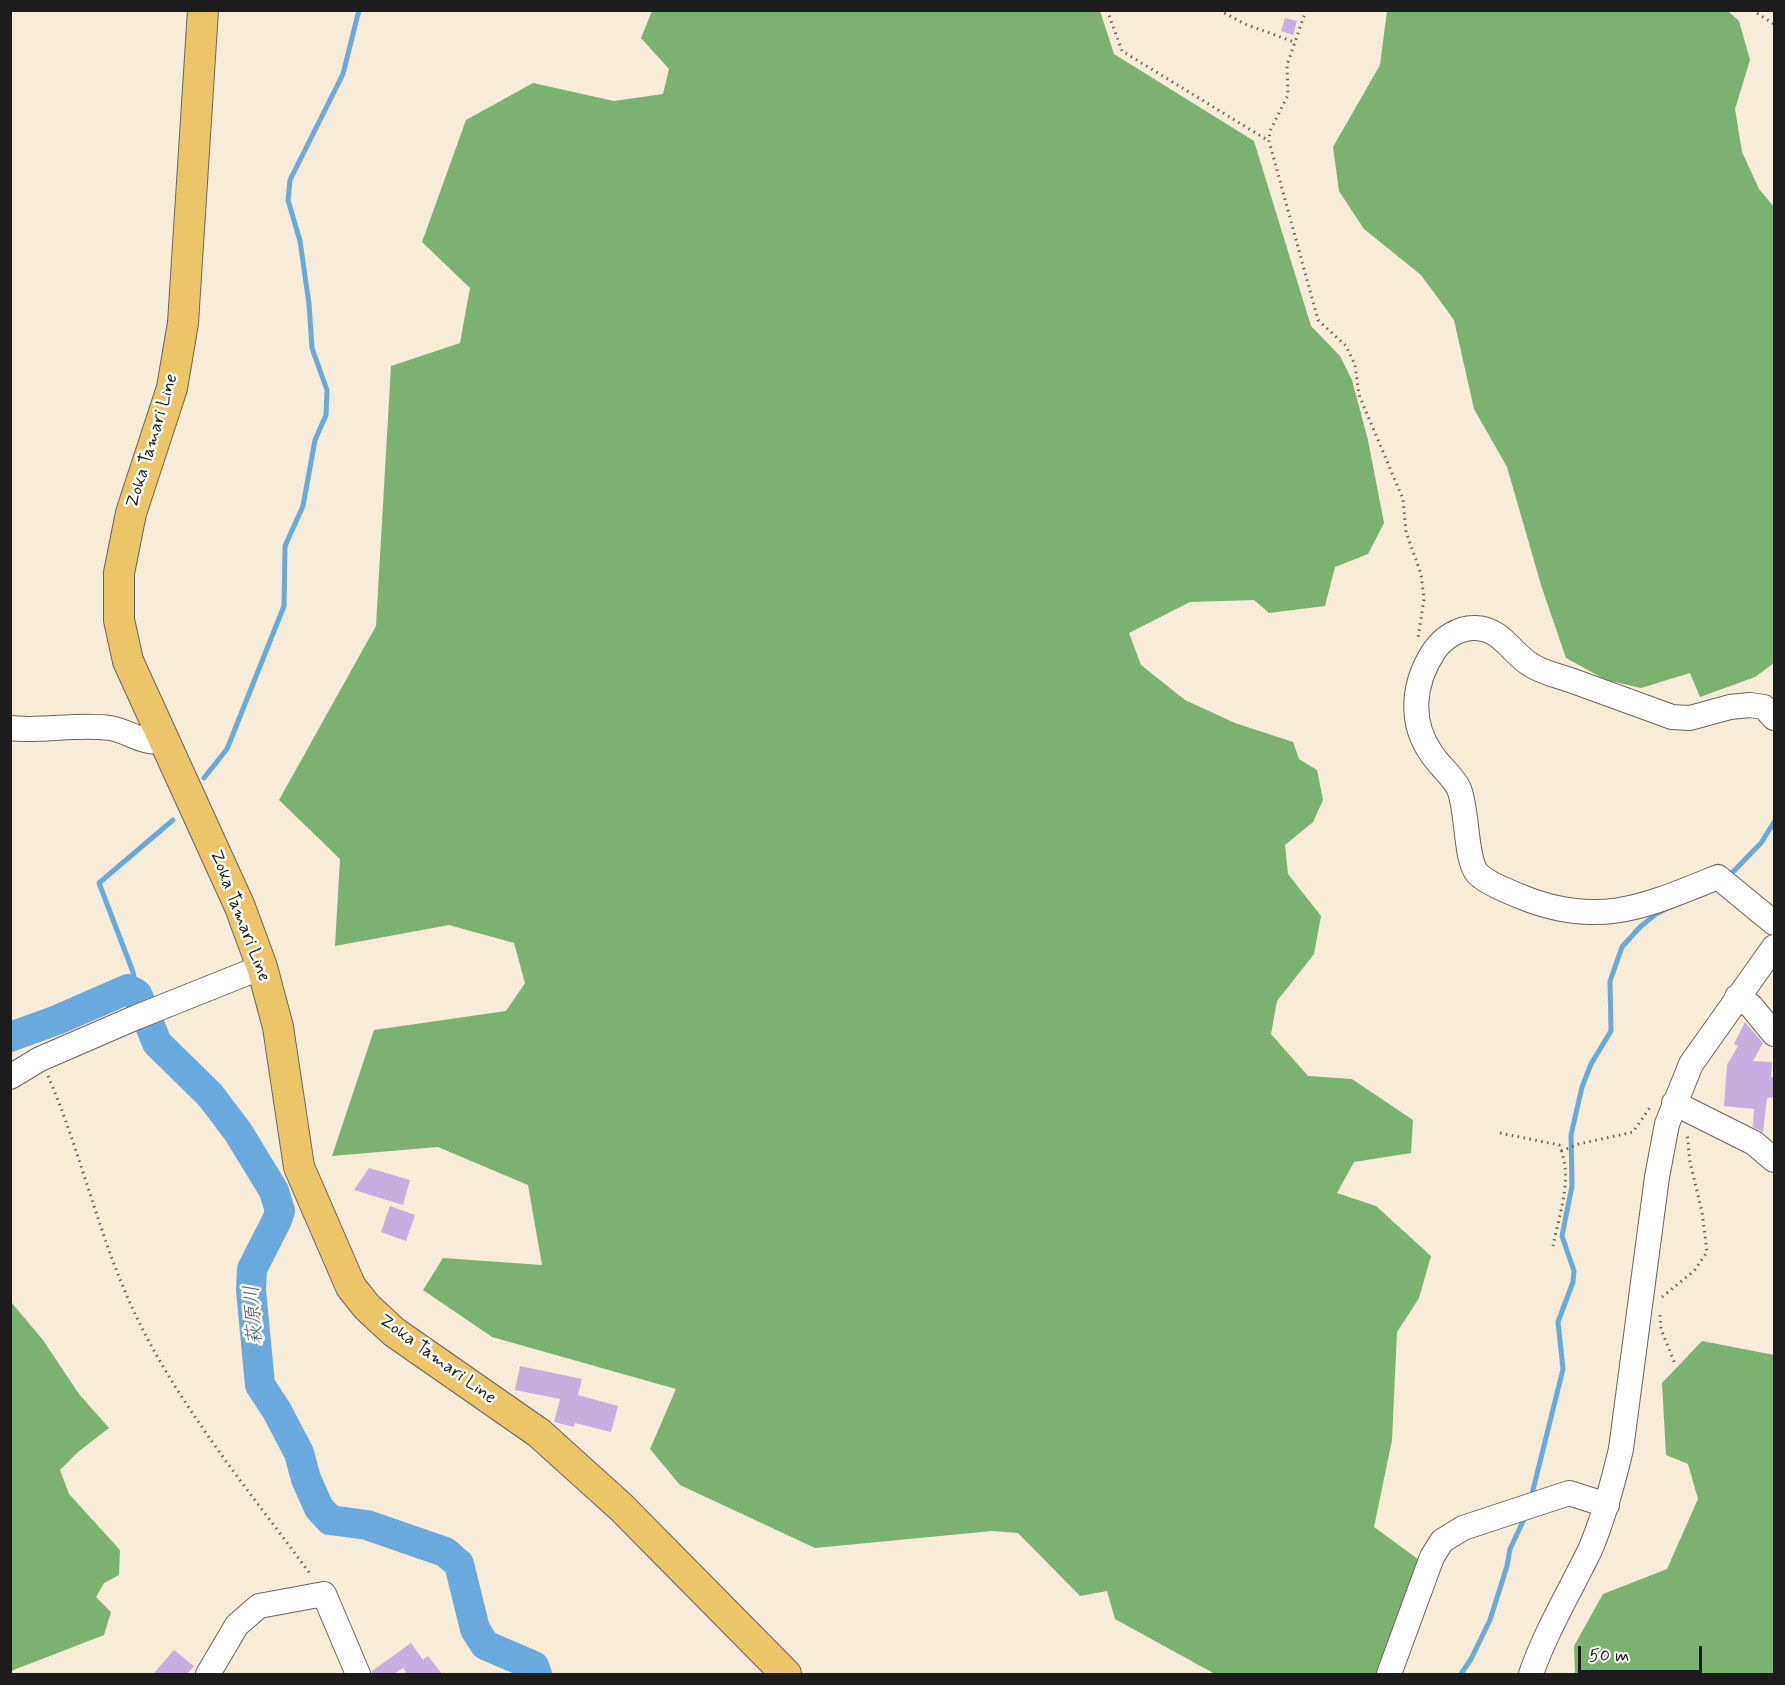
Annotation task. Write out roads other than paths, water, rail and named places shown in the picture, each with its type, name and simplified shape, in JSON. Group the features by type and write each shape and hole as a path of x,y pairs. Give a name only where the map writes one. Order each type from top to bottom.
{"main road":[{"name":"Zoka Tamari Line","path":"203,10 183,323 172,388 131,513 118,573 119,620 128,661 240,907 262,967 278,1027 299,1167 351,1287 367,1308 394,1332 539,1433 621,1507 786,1674"}],"street":[{"path":"1774,718 1764,707 1750,705 1730,707 1690,718 1672,717 1530,665 1502,638 1488,629 1474,627 1459,630 1439,644 1419,683 1415,704 1420,731 1430,753 1458,786 1464,803 1472,864 1478,874 1534,902 1564,909 1597,912 1615,912 1653,903 1718,878 1774,923"},
{"path":"10,728 28,730 79,726 112,729 153,743 164,740"},
{"path":"1531,1674 1561,1605 1590,1549 1607,1505 1621,1449 1657,1177 1667,1124 1674,1103 1691,1064 1774,947"},
{"path":"10,1077 40,1059 262,967"},
{"path":"1737,997 1751,1006 1774,1034"},
{"path":"1674,1103 1754,1143 1774,1160"},
{"path":"1389,1674 1432,1557 1442,1540 1463,1528 1569,1493 1607,1505"},
{"path":"208,1674 237,1625 259,1606 324,1594 358,1674"}],"waterway":[{"path":"204,778 227,749 284,606 285,546 303,506 315,440 326,415 327,390 312,348 309,304 300,241 288,200 290,180 343,74 359,10"},
{"path":"137,994 133,972 99,883 173,820"},
{"path":"1727,878 1761,843 1774,822"},
{"path":"1531,1498 1563,1369 1558,1322 1573,1282 1574,1271 1562,1236 1572,1186 1571,1135 1582,1087 1591,1064 1611,1031 1610,981 1622,947 1640,927 1666,909"},
{"name":"萩原川","path":"10,1037 57,1020 128,989 137,994 157,1043 210,1095 238,1132 274,1191 280,1211 252,1269 251,1290 260,1385 277,1411 299,1453 306,1479 319,1508 330,1520 367,1525 445,1552 459,1564 475,1629 485,1645 534,1666 537,1674"},
{"path":"1461,1674 1490,1620 1510,1549 1526,1515"}]}
